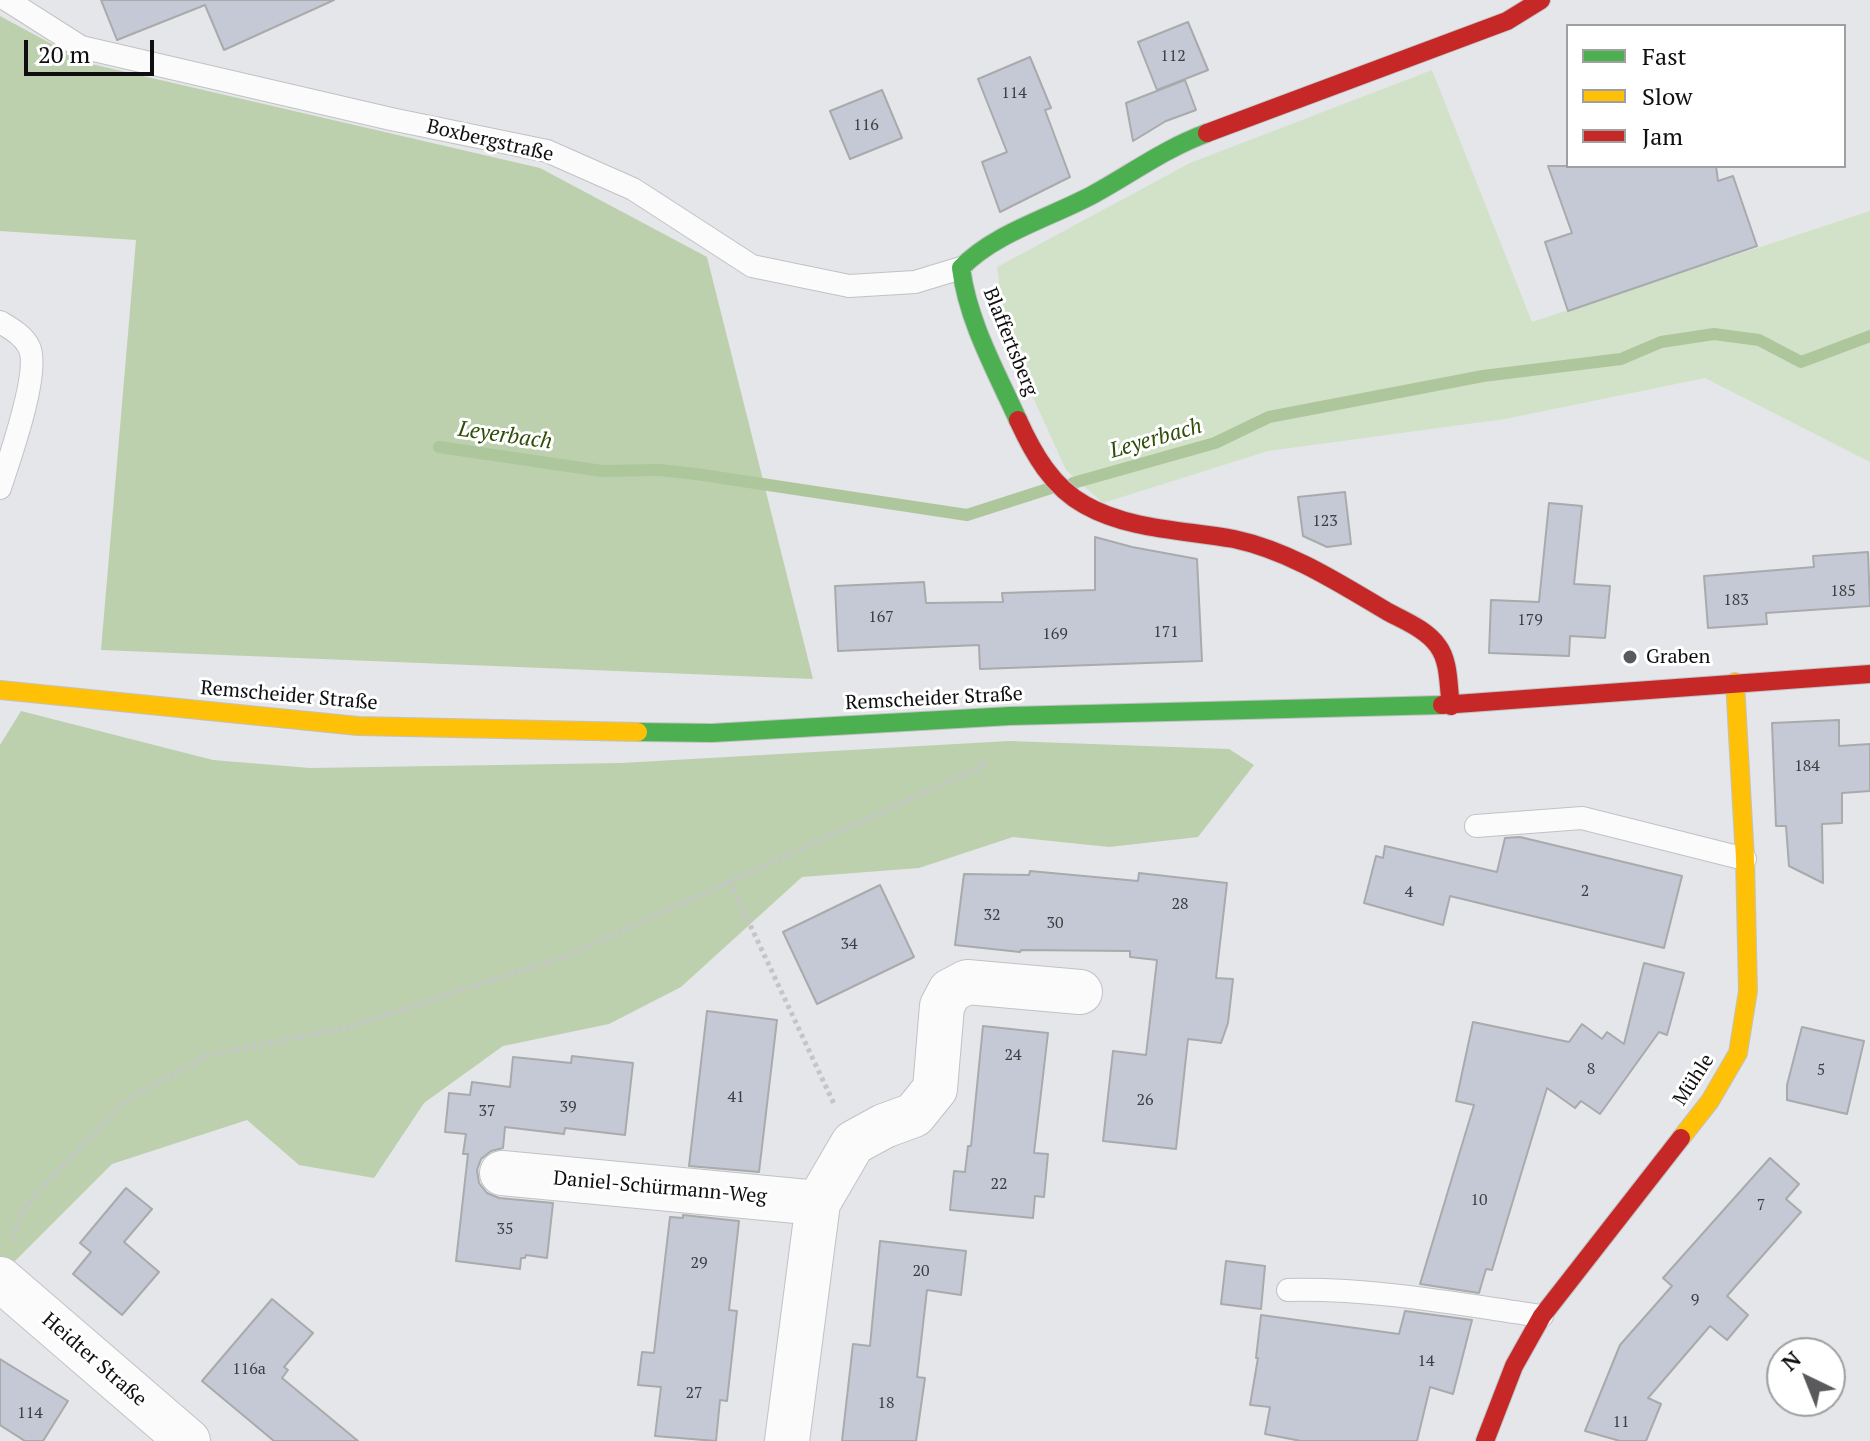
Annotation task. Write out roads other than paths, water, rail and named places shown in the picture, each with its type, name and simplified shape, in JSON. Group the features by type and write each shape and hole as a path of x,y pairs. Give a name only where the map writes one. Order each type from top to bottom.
{"street":[{"name":"Blaffertsberg","path":"1451,706 1441,649 1418,629 1310,566 1241,541 1107,516 1083,505 1046,473 1032,450 984,343 962,284 961,268 976,252 1094,194 1179,143 1507,21 1541,0"},
{"name":"Remscheider Straße","path":"0,690 358,726 712,733 1010,716 1451,706 1870,674"},
{"name":"Mühle","path":"1485,1441 1514,1366 1542,1316 1710,1101 1738,1053 1748,991 1745,859 1735,682"},
{"path":"787,1441 818,1203 853,1143 884,1126 914,1115 935,1089 942,1006 950,991 967,982 1080,992"},
{"name":"Daniel-Schürmann-Weg","path":"502,1173 818,1203"},
{"name":"Heidter Straße","path":"5,1263 188,1441"}],"lane":[{"name":"Boxbergstraße","path":"7,0 81,47 391,119 547,151 633,189 752,266 849,286 915,282 961,268"},
{"path":"0,322 18,333 29,347 33,363 22,415 0,488"},
{"path":"1476,826 1582,818 1745,859"},
{"path":"1288,1290 1378,1292 1542,1316"}],"waterway":[{"name":"Leyerbach","path":"1073,483 1215,443 1269,417 1483,376 1621,359 1661,342 1714,334 1759,340 1801,362 1870,336"},
{"name":"Leyerbach","path":"439,447 602,471 659,470 696,474 967,515 1051,488"}],"place":[{"name":"Graben","path":"1630,657"}]}
